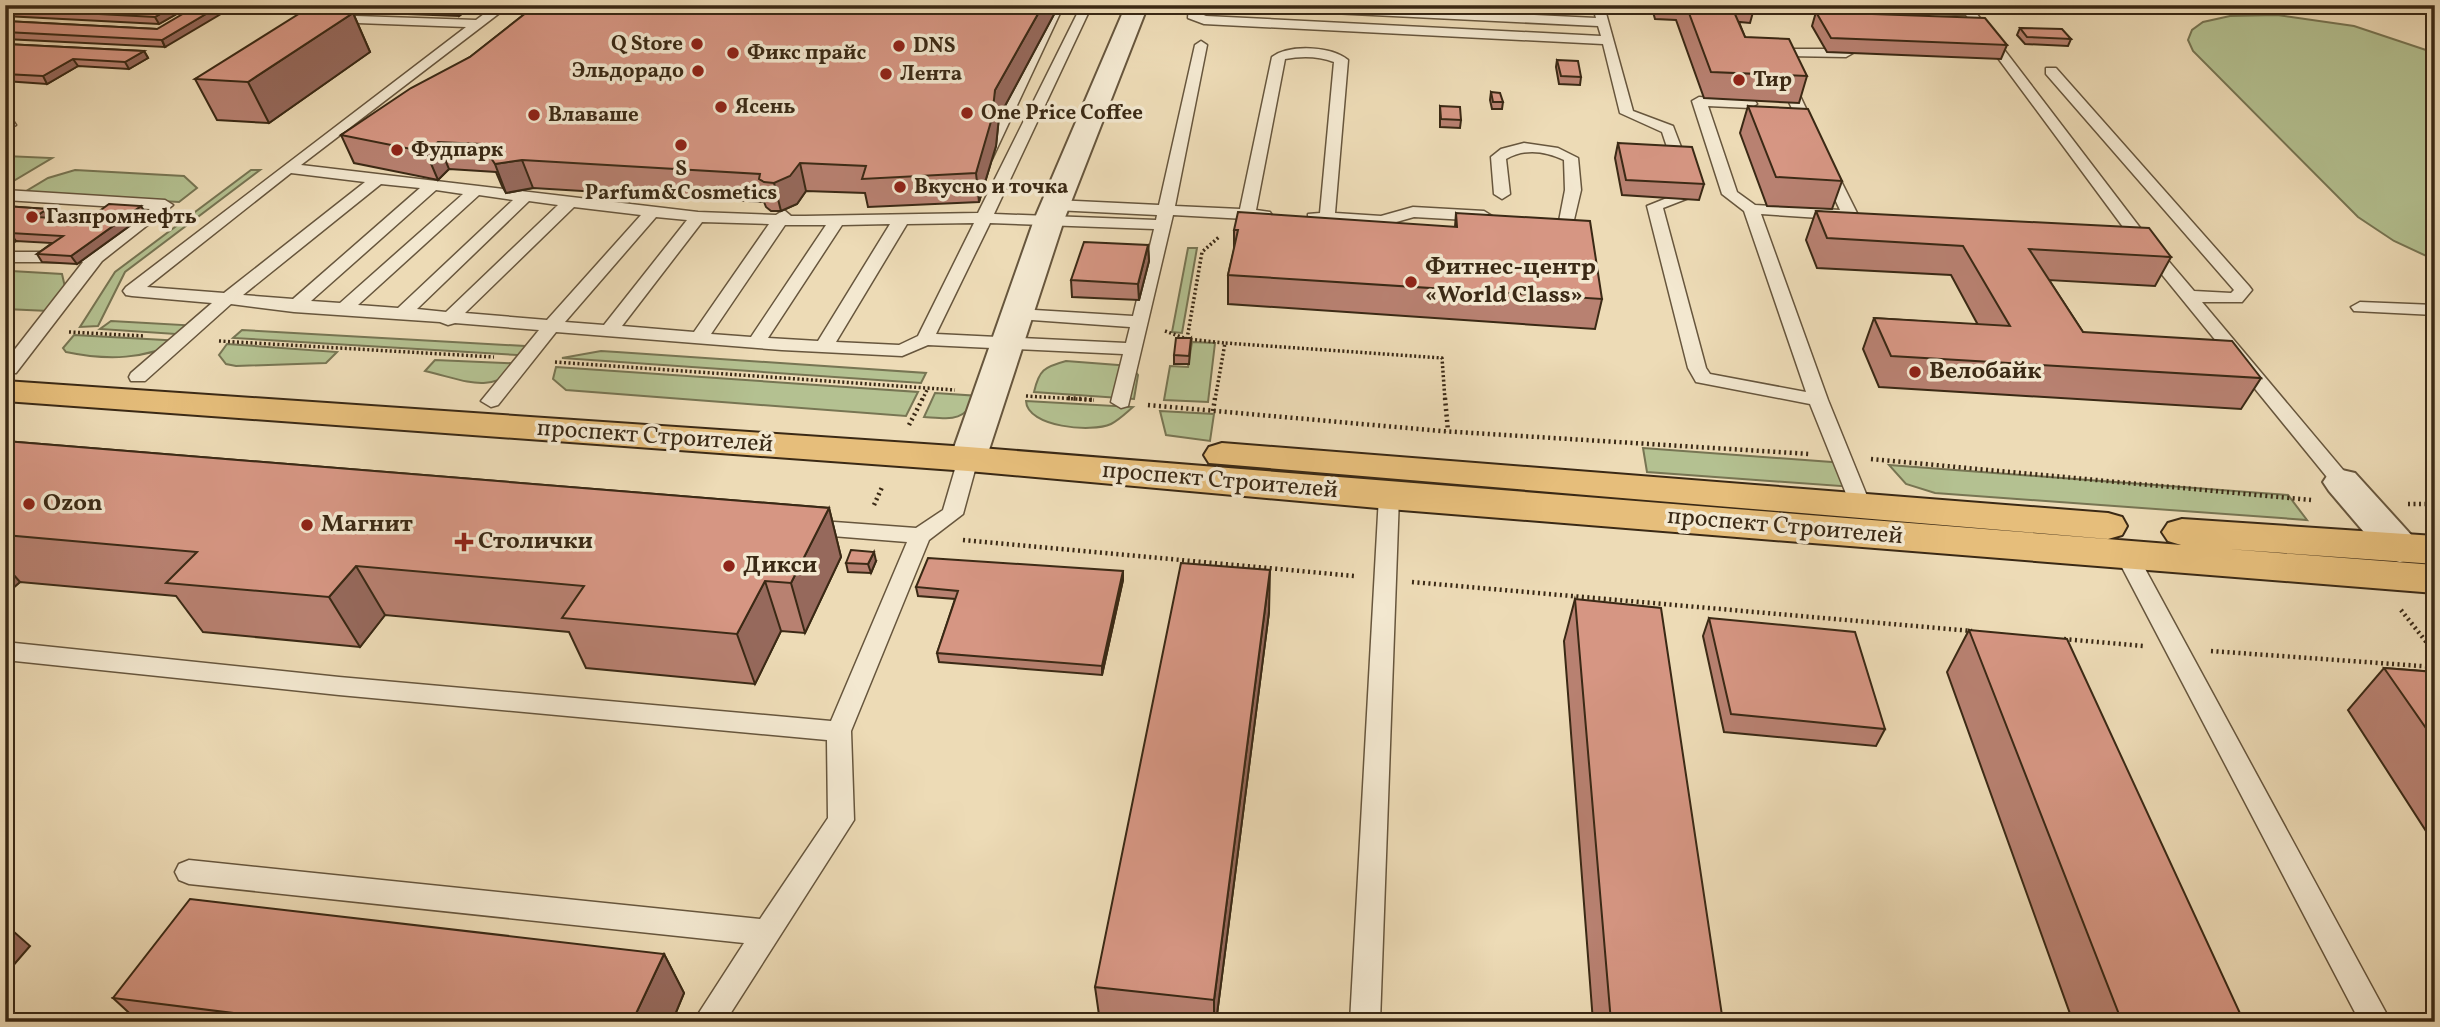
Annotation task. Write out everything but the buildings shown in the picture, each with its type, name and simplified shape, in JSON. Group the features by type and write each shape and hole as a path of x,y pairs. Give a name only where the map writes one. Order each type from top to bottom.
{"main road":[{"name":"проспект Строителей","path":"7,376 138,377 491,401 973,447 1389,496 2435,579"},
{"name":"проспект Строителей","path":"7,376 973,447 1861,506 2418,549"}],"street":[{"path":"973,447 1052,212 1137,5"},
{"path":"2351,492 2418,549"}],"lane":[{"path":"504,5 288,168 132,291 550,328 902,351 925,339 1013,328 1140,322"},
{"path":"925,339 1087,7 1058,5 978,175"},
{"path":"1195,5 1192,15 1204,20 1608,40"},
{"path":"1251,5 1603,22"},
{"path":"1584,5 1600,9 1627,113 1668,129 1691,194 1655,206 1696,368 1703,378 1818,400"},
{"path":"1832,5 1967,8 2136,232 2351,492"},
{"path":"319,18 478,24"},
{"path":"1121,402 1165,217 1201,45"},
{"path":"1846,53 1782,52 1778,64 1850,215"},
{"path":"1247,214 1279,57 1294,53 1328,54 1341,60 1327,218"},
{"path":"2051,71 2243,290 2235,298 2188,296"},
{"path":"1750,104 1699,101 1730,194 1751,209 1874,217"},
{"path":"971,141 993,142"},
{"path":"1502,194 1498,157 1511,148 1554,149 1571,158 1575,175 1563,225"},
{"path":"288,168 698,217 777,221 901,220 960,213 986,218 1052,212 1165,217 1247,214 1381,220 1413,212 1497,217"},
{"path":"138,377 225,301 379,178"},
{"path":"294,307 434,184"},
{"path":"342,310 476,190"},
{"path":"5,195 165,205 96,257 7,376"},
{"path":"401,315 526,196"},
{"path":"448,320 570,202"},
{"path":"699,338 777,221 790,210 885,208 910,204"},
{"path":"1751,209 1818,400 1861,506"},
{"path":"491,401 550,328 652,212"},
{"path":"608,332 698,217"},
{"path":"824,346 901,220"},
{"path":"756,343 836,221"},
{"path":"2109,230 2136,232"},
{"path":"5,257 96,257"},
{"path":"2360,307 2435,310"},
{"path":"1013,328 1132,349"},
{"path":"708,1022 841,820 839,731 920,536 952,514 973,447"},
{"path":"1365,1022 1389,496"},
{"path":"793,526 920,536"},
{"path":"2126,554 2376,1022"},
{"path":"5,651 339,686 839,731"},
{"path":"188,872 767,933"}],"path":[{"path":"1187,340 1202,252 1215,238 1226,235"},
{"path":"1140,322 1187,340 1442,358 1448,431"},
{"path":"40,331 525,359 1121,402 1448,431 2351,492 2435,504"},
{"path":"1213,411 1225,343"},
{"path":"920,536 1982,632"},
{"path":"2052,638 2435,667"}],"green space":[{"path":"2277,15 2354,26 2435,53 2435,260 2394,241 2358,217 2193,51 2188,40 2192,30 2203,22 2230,16"},
{"path":"5,156 52,158 5,186"},
{"path":"75,170 184,176 197,188 179,202 23,193 48,178"},
{"path":"251,170 260,170 125,272 98,326 80,327 115,272"},
{"path":"1188,248 1197,248 1182,333 1172,332"},
{"path":"11,271 62,274 65,287 49,311 5,309 5,275"},
{"path":"111,321 201,326 191,335 100,329"},
{"path":"242,330 542,347 535,356 233,338"},
{"path":"74,335 183,341 140,355 97,357 66,352 63,348"},
{"path":"1192,342 1215,343 1208,402 1164,400 1170,366 1188,367"},
{"path":"227,344 337,352 326,363 236,366 226,364 219,355"},
{"path":"601,351 926,373 921,383 562,358"},
{"path":"435,360 529,364 501,379 478,383 425,371"},
{"path":"1066,361 1131,366 1138,375 1134,399 1034,392 1044,370"},
{"path":"556,367 918,392 906,416 566,390 553,379"},
{"path":"935,393 979,396 962,415 924,417"},
{"path":"1026,401 1133,407 1111,424 1076,428 1037,417 1029,410"},
{"path":"1160,411 1214,414 1210,441 1166,435"},
{"path":"1643,448 1845,463 1854,487 1647,472"},
{"path":"1889,465 2288,495 2307,520 1935,493 1906,484"}],"place":[{"name":"Q Store","path":"697,44"},
{"name":"DNS","path":"899,46"},
{"name":"Фикс прайс","path":"733,53"},
{"name":"Эльдорадо","path":"698,71"},
{"name":"Лента","path":"886,74"},
{"name":"Тир","path":"1739,80"},
{"name":"Ясень","path":"721,107"},
{"name":"One Price Coffee","path":"967,113"},
{"name":"Влаваше","path":"534,115"},
{"name":"S Parfum&Cosmetics","path":"681,145"},
{"name":"Фудпарк","path":"397,150"},
{"name":"Вкусно и точка","path":"900,187"},
{"name":"Газпромнефть","path":"32,217"},
{"name":"Фитнес-центр «World Class»","path":"1411,282"},
{"name":"Велобайк","path":"1915,372"},
{"name":"Ozon","path":"29,504"},
{"name":"Магнит","path":"307,525"},
{"name":"Столички","path":"464,542"},
{"name":"Дикси","path":"729,566"}]}
